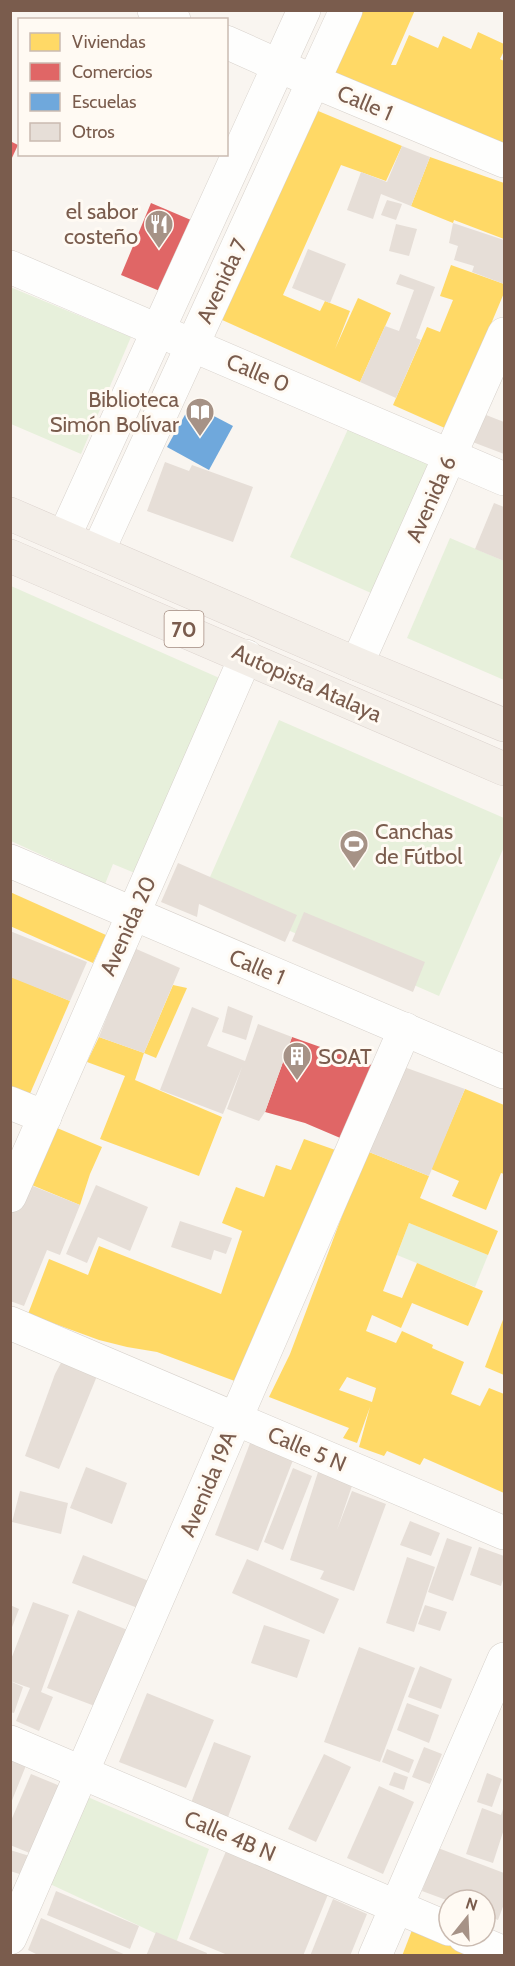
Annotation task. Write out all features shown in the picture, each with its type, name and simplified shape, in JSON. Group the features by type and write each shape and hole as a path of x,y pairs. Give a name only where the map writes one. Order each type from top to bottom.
{"main road":[{"name":"Autopista Atalaya","path":"10,514 504,725"},
{"name":"Autopista Atalaya","path":"10,556 504,769"}],"street":[{"path":"154,10 170,18"},
{"name":"Avenida 7","path":"64,537 304,10"},
{"name":"Avenida 7","path":"98,551 346,10"},
{"name":"Calle 1","path":"228,43 504,161"},
{"name":"Calle 0","path":"10,267 504,479"},
{"name":"Avenida 6","path":"357,664 504,334"},
{"name":"Avenida 20","path":"10,1196 246,656"},
{"name":"Calle 1","path":"10,861 504,1072"},
{"name":"Avenida 19A","path":"10,1938 405,1029"},
{"path":"10,1103 45,1117"},
{"name":"Calle 5 N","path":"10,1323 504,1533"},
{"path":"375,1956 504,1659"},
{"name":"Calle 4B N","path":"10,1742 437,1924"}],"green space":[{"path":"10,287 131,337 81,454 11,424"},
{"path":"349,427 435,463 371,593 290,557"},
{"path":"450,538 504,561 504,680 407,638"},
{"path":"11,586 233,684 142,876 113,864 105,884 11,841"},
{"name":"Canchas de Fútbol","path":"279,720 504,818 504,847 439,996 203,893"},
{"path":"409,1223 488,1255 475,1287 397,1255"},
{"path":"83,1795 209,1849 176,1943 50,1884"}],"building: Viviendas":[{"path":"352,10 415,10 391,65 396,65 409,35 438,48 443,36 471,49 478,32 504,44 504,51 500,59 504,61 504,144 325,69"},
{"path":"311,108 402,146 386,181 341,165 283,295 320,311 325,301 350,311 335,349 358,298 391,313 360,382 220,319"},
{"path":"430,157 504,183 504,239 454,220 453,223 411,206"},
{"path":"451,265 504,284 504,293 447,429 393,405 427,327 440,332 453,300 440,296"},
{"path":"10,892 106,935 93,963 10,926"},
{"path":"10,976 70,1001 26,1103 10,1097"},
{"path":"173,985 187,988 156,1058 144,1053"},
{"path":"99,1037 144,1053 135,1080 222,1117 199,1176 100,1139 125,1076 87,1062"},
{"path":"465,1089 504,1105 504,1174 501,1173 486,1210 452,1196 459,1181 431,1169"},
{"path":"50,1125 102,1147 80,1205 27,1183"},
{"path":"304,1139 341,1152 240,1383 157,1352 99,1340 28,1314 49,1259 88,1275 99,1246 221,1294 242,1231 222,1223 236,1187 264,1197 276,1165 291,1170"},
{"path":"369,1152 429,1176 420,1198 498,1231 488,1255 409,1223 383,1291 402,1298 417,1263 483,1291 468,1326 412,1303 401,1328 372,1315 366,1331 396,1343 402,1331 464,1362 451,1394 480,1406 489,1388 504,1394 504,1493 424,1458 420,1465 387,1451 384,1456 359,1447 370,1407 357,1443 343,1438 349,1428 269,1397 290,1354 348,1200","holes":["347,1377 376,1388 372,1402 339,1390"]},
{"path":"504,1317 504,1375 485,1367"},
{"path":"414,1925 437,1934 437,1948 465,1948 463,1956 402,1956"}],"building: Comercios":[{"path":"10,141 18,145 10,162"},
{"name":"el sabor costeño","path":"151,203 198,223 167,294 121,275"},
{"path":"292,1037 377,1067 345,1140 305,1123 265,1112"}],"building: Escuelas":[{"name":"Biblioteca Simón Bolívar","path":"191,404 233,426 209,470 167,447"}],"building: Otros":[{"path":"402,146 430,157 411,206 381,194 373,219 347,210 361,172 387,182"},
{"path":"387,200 402,204 396,220 381,215"},
{"path":"453,223 504,240 504,284 472,272 474,266 454,260 458,246 449,243"},
{"path":"396,224 417,229 409,256 389,251"},
{"path":"308,249 346,264 330,303 292,288"},
{"path":"400,274 435,287 416,338 421,340 396,398 360,382 385,326 399,331 414,290 396,284"},
{"path":"481,413 504,422 504,454 470,441"},
{"path":"165,462 189,471 192,465 253,487 233,542 147,511"},
{"path":"494,503 504,507 504,561 475,549"},
{"path":"178,863 297,915 285,942 199,904 197,917 161,902"},
{"path":"304,912 425,962 413,992 292,941"},
{"path":"10,931 87,962 70,1001 10,977"},
{"path":"134,948 180,968 144,1053 99,1037"},
{"path":"228,1006 253,1016 246,1040 222,1032"},
{"path":"192,1007 219,1018 207,1046 245,1061 258,1024 292,1037 265,1112 259,1121 227,1109 242,1067 223,1114 160,1090"},
{"path":"404,1067 465,1089 429,1176 369,1152"},
{"path":"18,1180 80,1205 60,1255 47,1250 24,1306 10,1301 10,1199"},
{"path":"96,1185 148,1207 130,1251 98,1237 87,1263 66,1254"},
{"path":"180,1221 232,1238 226,1254 214,1250 211,1260 171,1247"},
{"path":"62,1361 97,1376 59,1469 25,1456 55,1374"},
{"path":"252,1438 295,1455 258,1551 215,1535"},
{"path":"86,1467 127,1483 112,1524 70,1508"},
{"path":"293,1468 312,1476 283,1550 264,1542"},
{"path":"319,1469 354,1480 337,1530 352,1491 386,1504 354,1591 320,1579 324,1571 290,1560"},
{"path":"20,1491 68,1503 61,1534 12,1522"},
{"path":"410,1521 440,1533 431,1556 400,1545"},
{"path":"447,1538 472,1547 453,1601 428,1592"},
{"path":"479,1547 504,1556 504,1576 501,1586 470,1575"},
{"path":"83,1555 154,1583 143,1610 72,1583"},
{"path":"407,1557 435,1567 414,1632 386,1623"},
{"path":"247,1559 339,1599 324,1634 232,1593"},
{"path":"33,1602 69,1615 41,1692 53,1697 39,1731 16,1721 30,1688 10,1681 10,1662"},
{"path":"10,1605 19,1609 11,1630 10,1630"},
{"path":"425,1605 447,1612 440,1631 418,1624"},
{"path":"78,1610 130,1631 100,1708 47,1688"},
{"path":"264,1625 310,1640 297,1678 251,1663"},
{"path":"359,1647 415,1668 380,1762 324,1742"},
{"path":"420,1666 452,1679 441,1709 408,1697"},
{"path":"10,1681 23,1687 14,1713 10,1712"},
{"path":"147,1693 214,1720 186,1788 119,1762"},
{"path":"407,1703 439,1715 429,1743 397,1730"},
{"path":"214,1742 251,1756 228,1817 191,1803"},
{"path":"424,1747 442,1754 430,1784 412,1777"},
{"path":"387,1749 414,1760 409,1773 382,1762"},
{"path":"324,1754 351,1767 316,1842 288,1829"},
{"path":"10,1756 27,1763 11,1803 10,1803"},
{"path":"394,1772 408,1777 404,1790 389,1785"},
{"path":"487,1773 502,1779 492,1807 477,1802"},
{"path":"31,1774 65,1788 37,1856 10,1845 10,1823"},
{"path":"379,1786 414,1802 383,1874 347,1858"},
{"path":"504,1806 504,1829 493,1863 466,1854 482,1808 501,1815"},
{"path":"229,1844 331,1887 303,1956 230,1956 189,1939"},
{"path":"438,1848 504,1873 504,1904 498,1920 497,1888 437,1888 437,1897 422,1891"},
{"path":"10,1850 36,1858 29,1877 10,1871"},
{"path":"56,1891 139,1926 130,1949 47,1915"},
{"path":"333,1899 367,1914 350,1956 310,1956"},
{"path":"41,1918 128,1956 40,1956 28,1950"},
{"path":"156,1932 207,1953 206,1956 146,1956"}],"place":[{"name":"el sabor costeño","path":"159,250"},
{"name":"Biblioteca Simón Bolívar","path":"200,438"},
{"name":"Canchas de Fútbol","path":"354,870"},
{"name":"SOAT","path":"297,1082"}]}
